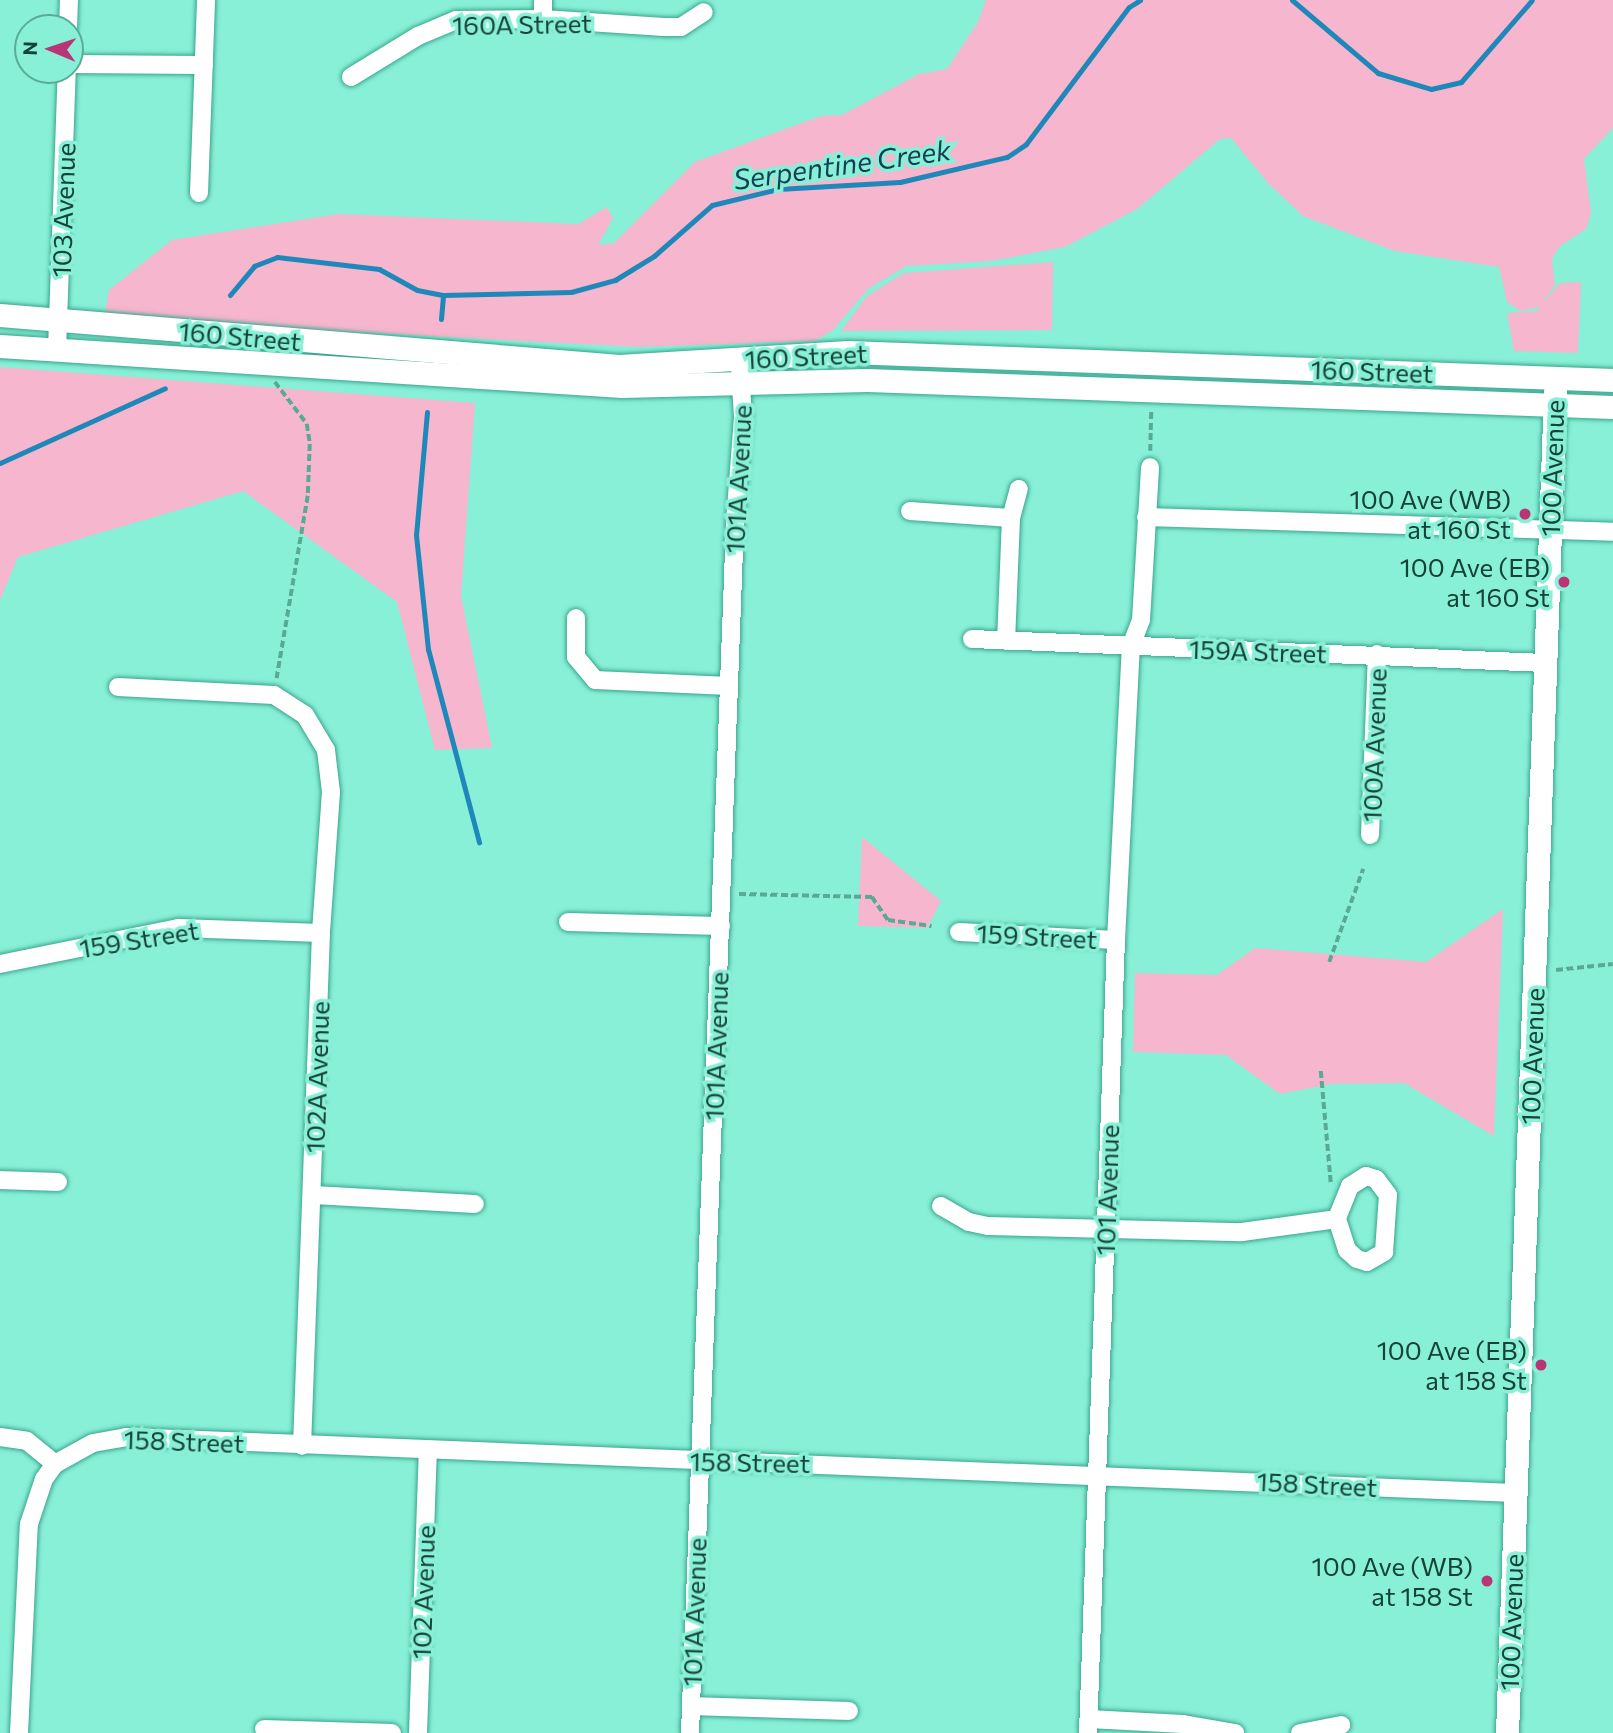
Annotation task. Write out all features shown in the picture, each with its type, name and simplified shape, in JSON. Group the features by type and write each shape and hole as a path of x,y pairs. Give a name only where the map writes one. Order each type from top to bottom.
{"main road":[{"name":"160 Street","path":"0,315 619,366 896,353 1613,380"},
{"name":"160 Street","path":"0,345 534,382 742,386 867,380 1613,407"},
{"name":"100 Avenue","path":"1507,1733 1555,378"}],"street":[{"path":"199,193 206,0"},
{"path":"543,0 543,19"},
{"name":"160A Street","path":"351,77 444,23 543,19 673,27 704,12"},
{"path":"84,64 204,65"},
{"name":"103 Avenue","path":"57,350 67,84"},
{"name":"101A Avenue","path":"690,1733 742,386 739,359"},
{"name":"101 Avenue","path":"1089,1726 1116,940 1131,646 1141,620 1150,467"},
{"path":"1006,641 1011,518 1019,489"},
{"path":"910,511 1011,518"},
{"path":"1146,517 1613,532"},
{"path":"576,618 576,657 595,680 729,686"},
{"name":"159A Street","path":"972,639 1545,663"},
{"name":"100A Avenue","path":"1370,835 1377,654"},
{"name":"102A Avenue","path":"118,687 255,691 274,695 305,715 326,750 330,770 321,933 314,1195 302,1446"},
{"path":"568,922 721,926"},
{"name":"159 Street","path":"0,964 179,928 321,933"},
{"name":"159 Street","path":"959,932 1116,940"},
{"path":"0,1180 58,1182"},
{"path":"314,1195 475,1204"},
{"path":"941,1206 968,1222 988,1226 1242,1232 1337,1219"},
{"path":"0,1437 27,1441 55,1464 44,1479 29,1524 19,1733"},
{"name":"158 Street","path":"55,1464 93,1443 125,1437 700,1462 1096,1474 1515,1493"},
{"name":"102 Avenue","path":"418,1733 428,1451"},
{"path":"691,1706 849,1712"},
{"path":"1089,1726 1183,1724 1235,1733"},
{"path":"1300,1733 1342,1725"},
{"path":"264,1728 392,1733"}],"path":[{"path":"274,380 307,424 310,444 308,496 276,685"},
{"path":"1150,467 1151,410"},
{"path":"1329,962 1363,869"},
{"path":"739,894 873,897 888,920 932,926"},
{"path":"1556,970 1613,964"},
{"path":"1321,1071 1331,1188"}],"shaded area":[{"path":"986,0 1613,0 1613,128 1584,159 1591,213 1586,229 1559,247 1552,259 1555,285 1541,305 1560,283 1581,282 1578,353 1514,351 1507,313 1537,311 1540,307 1520,311 1507,302 1499,267 1395,251 1303,216 1268,183 1231,138 1220,139 1137,209 1065,247 991,261 906,266 868,289 833,330 815,341 637,347 104,319 109,290 172,240 338,214 578,224 607,207 613,218 598,245 614,243 695,162 821,116 842,115 919,74 947,69 978,22"},
{"path":"1053,262 1052,330 841,331 867,296 904,273"},
{"path":"0,367 475,403 461,596 492,748 435,750 397,602 243,491 18,557 0,600"},
{"path":"862,837 941,901 927,928 858,926"},
{"path":"1503,909 1494,1136 1404,1083 1331,1084 1280,1094 1226,1055 1133,1052 1135,973 1217,975 1255,948 1426,962"}],"waterway":[{"name":"Serpentine Creek","path":"230,295 254,266 277,257 379,269 417,290 443,295 571,292 615,280 654,256 712,205 778,189 900,182 1007,157 1026,144 1129,7 1140,0"},
{"name":"Serpentine Creek","path":"1292,0 1378,73 1431,89 1461,82 1532,0"},
{"path":"441,319 443,295"},
{"name":"Serpentine Creek","path":"0,463 165,388"},
{"path":"427,412 416,535 428,649 479,842"}],"place":[{"name":"100 Ave (WB) at 160 St","path":"1525,514"},
{"name":"100 Ave (EB) at 160 St","path":"1564,582"},
{"name":"100 Ave (EB) at 158 St","path":"1541,1365"},
{"name":"100 Ave (WB) at 158 St","path":"1487,1581"}]}
